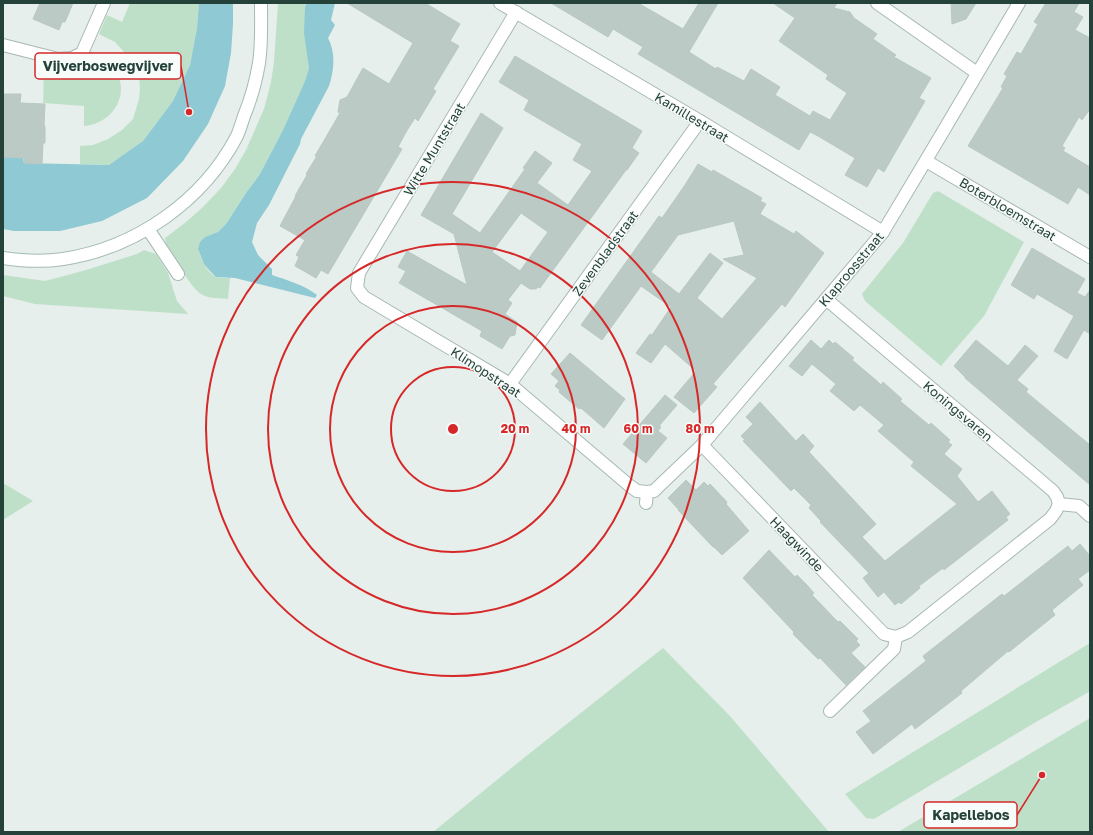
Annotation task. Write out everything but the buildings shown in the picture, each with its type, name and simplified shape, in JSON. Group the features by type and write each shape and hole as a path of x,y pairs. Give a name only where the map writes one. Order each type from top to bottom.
{"street":[{"path":"3,45 58,59 72,58 82,53 104,3"},
{"path":"3,258 21,261 62,260 118,245 161,221 175,211 195,192 216,170 237,135 251,99 259,62 261,3"},
{"name":"Kamillestraat","path":"500,3 700,121 883,232"},
{"path":"876,3 978,73"},
{"name":"Klaproosstraat","path":"647,497 702,445 883,232 1019,3"},
{"name":"Witte Muntstraat","path":"357,288 360,273 516,12"},
{"name":"Zevenbladstraat","path":"510,384 700,121"},
{"name":"Boterbloemstraat","path":"926,161 1090,257"},
{"path":"148,229 178,274"},
{"name":"Klimopstraat","path":"357,288 364,297 510,384 630,486 647,497"},
{"name":"Koningsvaren","path":"826,298 1053,491 1059,504"},
{"name":"Haagwinde","path":"702,445 884,634 896,637"},
{"path":"830,711 894,649 896,637 908,632 1050,519 1059,504 1079,506 1090,516"}],"green space":[{"path":"130,3 199,3 197,28 190,65 173,101 143,141 109,165 80,164 80,146 93,145 108,139 122,130 133,119 139,99 140,89 137,70 134,63 115,42 99,34 107,15 122,22"},
{"path":"278,3 307,3 305,7 309,68 305,81 283,130 260,174 226,224 218,232 205,237 198,249 210,273 217,277 230,278 228,299 209,297 198,292 193,287 166,244 165,238 203,207 221,188 235,169 246,150 264,109 271,82 274,62"},
{"path":"91,51 101,56 112,65 119,78 121,87 117,106 111,113 103,120 84,126 84,106 43,103 44,63 70,67 81,62"},
{"path":"938,191 1024,242 984,316 941,366 865,301 862,294 903,243 933,193"},
{"path":"144,250 156,254 168,273 177,301 188,314 35,304 3,296 3,275 45,281 86,270 137,254"},
{"path":"3,483 33,501 3,520"},
{"path":"1090,643 1090,691 1087,693 874,819 866,818 845,794"},
{"path":"663,648 730,716 829,832 433,832 525,757"},
{"path":"1090,718 1090,832 898,832"}],"water":[{"path":"199,3 233,3 231,53 225,86 208,124 183,161 147,198 102,221 60,231 14,231 3,229 3,157 23,158 24,163 109,165 143,141 173,101 190,65 197,28"},
{"path":"307,3 335,3 331,20 335,25 328,38 331,44 333,56 331,80 269,205 257,223 252,242 258,255 272,269 272,275 307,288 317,295 315,298 235,278 216,277 204,264 198,249 200,242 205,237 218,232 226,224 260,174 283,130 305,81 309,68 304,33 305,7"}],"place":[{"name":"Vijverboswegvijver","path":"189,112"},
{"name":"Kapellebos","path":"1042,775"}]}
